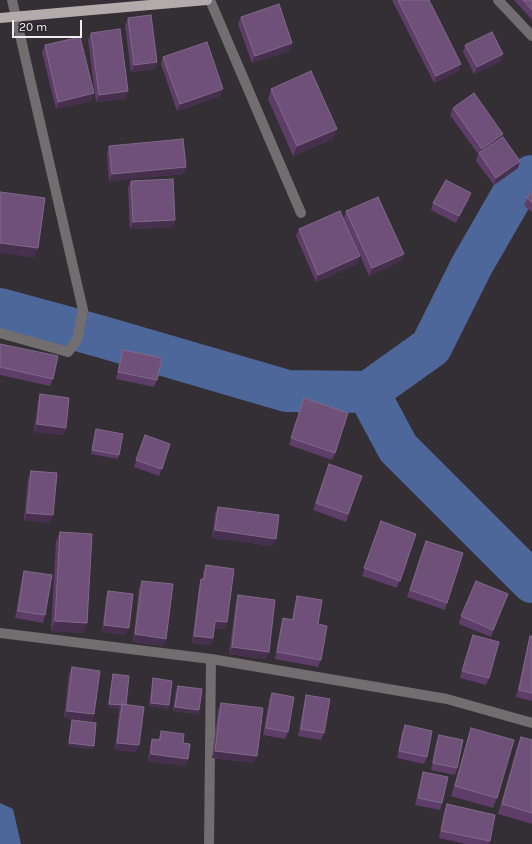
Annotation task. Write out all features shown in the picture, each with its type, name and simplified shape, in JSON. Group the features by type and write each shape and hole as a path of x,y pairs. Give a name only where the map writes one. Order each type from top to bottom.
{"main road":[{"path":"0,18 208,0"}],"street":[{"path":"0,333 68,352 76,340 83,310 12,0"},
{"path":"208,0 301,213"},
{"path":"498,0 532,36"},
{"path":"0,633 211,659 447,699 532,722"},
{"path":"209,844 211,659"}],"water":[{"path":"0,803 13,809 21,844 0,844"}],"building":[{"path":"398,0 429,0 461,64 436,76"},
{"path":"523,0 532,0 532,10"},
{"path":"279,4 292,43 255,56 241,17"},
{"path":"151,15 157,62 134,65 128,18"},
{"path":"120,29 128,91 99,95 91,33"},
{"path":"492,32 503,54 477,67 465,45"},
{"path":"80,37 94,93 58,102 45,45"},
{"path":"207,42 223,89 180,104 163,57"},
{"path":"311,71 337,129 297,146 271,89"},
{"path":"474,93 503,134 482,149 453,108"},
{"path":"503,137 520,161 496,178 479,153"},
{"path":"183,139 186,167 112,174 109,146"},
{"path":"173,179 175,220 133,222 131,181"},
{"path":"446,180 471,193 459,216 433,203"},
{"path":"0,192 45,198 38,248 0,243"},
{"path":"532,192 532,203 527,198"},
{"path":"378,197 404,254 372,268 346,211"},
{"path":"340,211 360,256 318,275 299,229"},
{"path":"0,344 58,356 53,379 0,367"},
{"path":"123,350 162,358 157,380 118,372"},
{"path":"40,394 69,398 66,428 37,424"},
{"path":"304,398 348,413 335,453 291,438"},
{"path":"96,429 123,434 119,455 92,450"},
{"path":"145,435 170,444 162,469 136,460"},
{"path":"329,464 362,476 348,514 316,503"},
{"path":"31,471 57,473 53,515 27,513"},
{"path":"218,507 279,515 276,539 215,530"},
{"path":"381,521 416,534 400,581 364,568"},
{"path":"60,532 92,534 87,623 55,621"},
{"path":"426,541 463,553 447,603 410,590"},
{"path":"206,565 234,569 227,622 215,621 213,638 194,636 201,579 204,579"},
{"path":"24,571 52,575 45,615 18,611"},
{"path":"142,581 173,584 166,639 135,634"},
{"path":"476,581 508,594 493,630 461,616"},
{"path":"108,591 133,594 129,628 104,625"},
{"path":"238,595 275,600 269,652 232,647"},
{"path":"297,596 322,600 318,624 327,626 321,660 277,652 283,618 293,620"},
{"path":"473,635 499,642 489,678 462,671"},
{"path":"530,636 532,636 532,693 519,690"},
{"path":"72,667 100,671 94,714 67,711"},
{"path":"113,674 129,676 126,705 109,704"},
{"path":"153,678 172,681 169,705 151,703"},
{"path":"178,686 202,689 199,710 175,707"},
{"path":"272,693 294,697 288,732 266,728"},
{"path":"306,695 330,699 324,733 301,729"},
{"path":"221,703 263,708 257,756 215,751"},
{"path":"122,704 144,707 139,745 117,743"},
{"path":"72,720 96,723 94,746 69,743"},
{"path":"405,725 432,731 427,757 399,751"},
{"path":"471,728 514,740 497,798 455,786"},
{"path":"161,731 184,734 183,743 190,744 188,759 151,754 152,739 160,740"},
{"path":"439,735 463,740 457,768 433,763"},
{"path":"521,737 532,740 532,813 502,804"},
{"path":"423,772 448,777 442,803 418,798"},
{"path":"447,804 495,815 490,841 441,831"}],"waterway":[{"path":"0,309 99,336 287,391 368,392 431,347 472,265 517,187 532,176"},
{"path":"368,392 398,448 532,582"}]}
